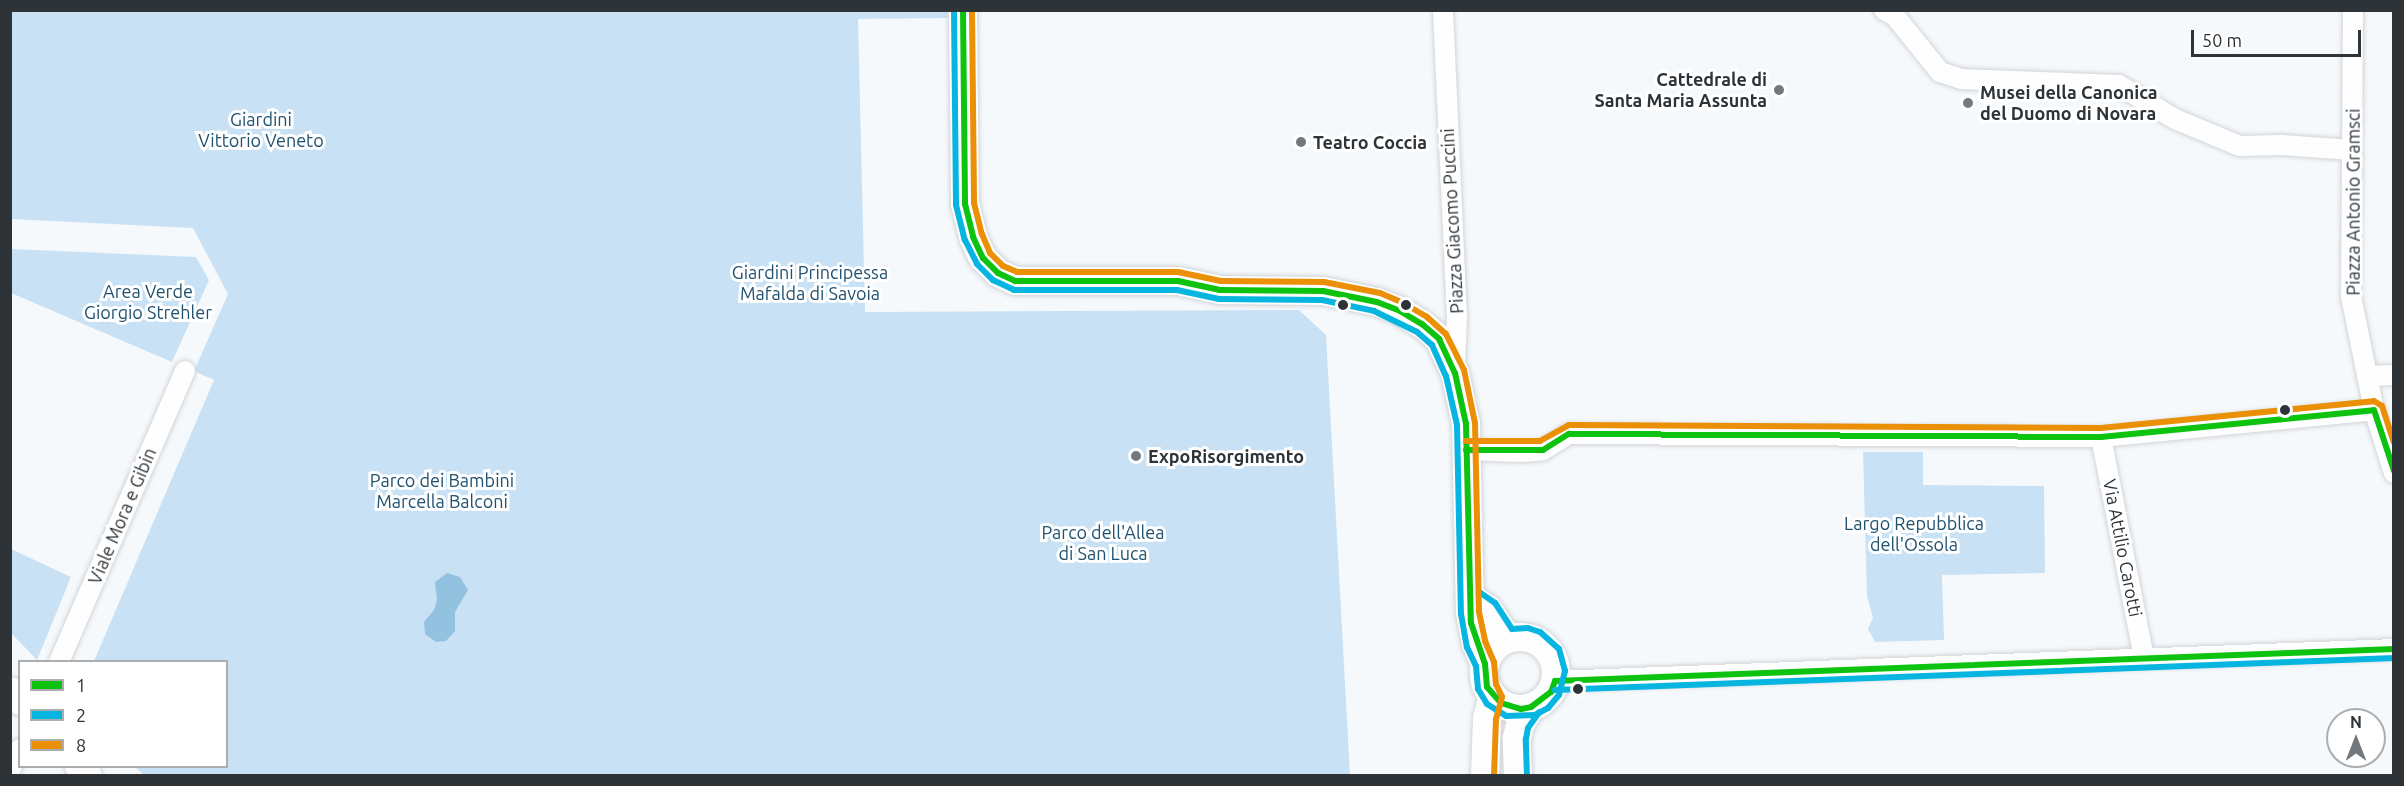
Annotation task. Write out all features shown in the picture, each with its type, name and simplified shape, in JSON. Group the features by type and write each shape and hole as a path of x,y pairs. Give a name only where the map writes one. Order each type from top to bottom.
{"street":[{"path":"963,10 965,204 973,237 983,258 998,273 1015,280 1178,281 1220,290 1323,291 1377,302 1422,324 1439,339 1455,373 1466,424 1471,623 1485,664 1486,687 1493,697 1510,708 1531,707"},
{"name":"Piazza Giacomo Puccini","path":"1443,10 1456,316 1455,373"},
{"path":"1884,10 1894,15 1940,72 1961,79 2119,85 2175,119 2240,146 2282,145 2352,150"},
{"name":"Piazza Antonio Gramsci","path":"2354,10 2351,296 2374,410 2394,473"},
{"name":"Viale Mora e Gibin","path":"60,660 185,371"},
{"path":"2366,373 2394,375"},
{"path":"1466,450 1504,452 1543,450 1569,434 2101,437 2374,410"},
{"name":"Via Attilio Carotti","path":"2101,437 2144,658"},
{"path":"1470,597 1488,609 1508,639"},
{"path":"1485,664 1490,653 1508,639 1527,637 1544,646 1555,662 1555,681 1551,692 1531,707 1520,725 1517,738 1518,776"},
{"path":"1555,681 2394,649"},
{"path":"1485,776 1487,718 1493,697"},
{"path":"10,770 18,753"}],"green space":[{"path":"10,11 947,11 949,18 858,19 865,312 1299,310 1326,335 1350,775 144,775 136,768 228,768 228,660 94,660 214,380 194,371 228,294 193,228 11,219"},
{"name":"Area Verde Giorgio Strehler","path":"11,249 196,257 209,280 172,362 11,293"},
{"name":"Largo Repubblica dell'Ossola","path":"1863,452 1923,452 1923,485 2044,486 2045,573 1942,575 1944,640 1875,642 1868,629 1873,618 1867,596"},
{"path":"11,549 71,577 37,660 11,633"}],"water":[{"path":"447,573 460,577 468,590 455,612 455,631 446,641 436,642 425,634 424,622 434,610 437,600 435,582"}],"transit line":[{"name":"2","path":"954,10 956,205 965,240 977,264 993,280 1014,290 1177,290 1219,299 1322,300 1374,311 1417,332 1432,345 1446,376 1457,425 1461,614 1467,647 1476,666 1478,689 1487,704 1506,716 1535,715 1548,708 1559,695 1565,671 1559,649 1540,632 1528,628 1512,629 1495,603 1479,592"},
{"name":"1","path":"963,10 965,204 973,237 983,258 998,273 1015,281 1178,281 1220,290 1323,291 1377,302 1400,311 1422,324 1439,339 1455,373 1466,424 1471,623 1485,664 1487,687 1501,703 1521,709 1531,707 1551,692 1555,681 2394,649"},
{"name":"8","path":"972,10 974,203 982,234 990,253 1003,266 1017,272 1178,272 1221,281 1324,282 1380,293 1427,317 1446,334 1464,370 1475,423 1479,612 1485,641 1494,662 1496,684 1502,697 1496,719 1494,776"},
{"name":"8","path":"1466,441 1540,441 1569,425 2101,428 2374,401 2382,406 2394,442"},
{"name":"1","path":"1466,450 1543,450 1569,434 2101,437 2374,410 2394,471"},
{"name":"2","path":"1555,690 2394,658"},
{"name":"2","path":"1527,776 1528,728 1539,712"}],"place":[{"name":"Cattedrale di Santa Maria Assunta","path":"1779,90"},
{"name":"Musei della Canonica del Duomo di Novara","path":"1968,103"},
{"name":"Teatro Coccia","path":"1301,142"},
{"name":"ExpoRisorgimento","path":"1136,456"}],"park label":[{"name":"Giardini Vittorio Veneto","path":"261,130"},
{"name":"Giardini Principessa Mafalda di Savoia","path":"810,283"},
{"name":"Parco dei Bambini Marcella Balconi","path":"442,491"},
{"name":"Parco dell'Allea di San Luca","path":"1103,543"}]}
